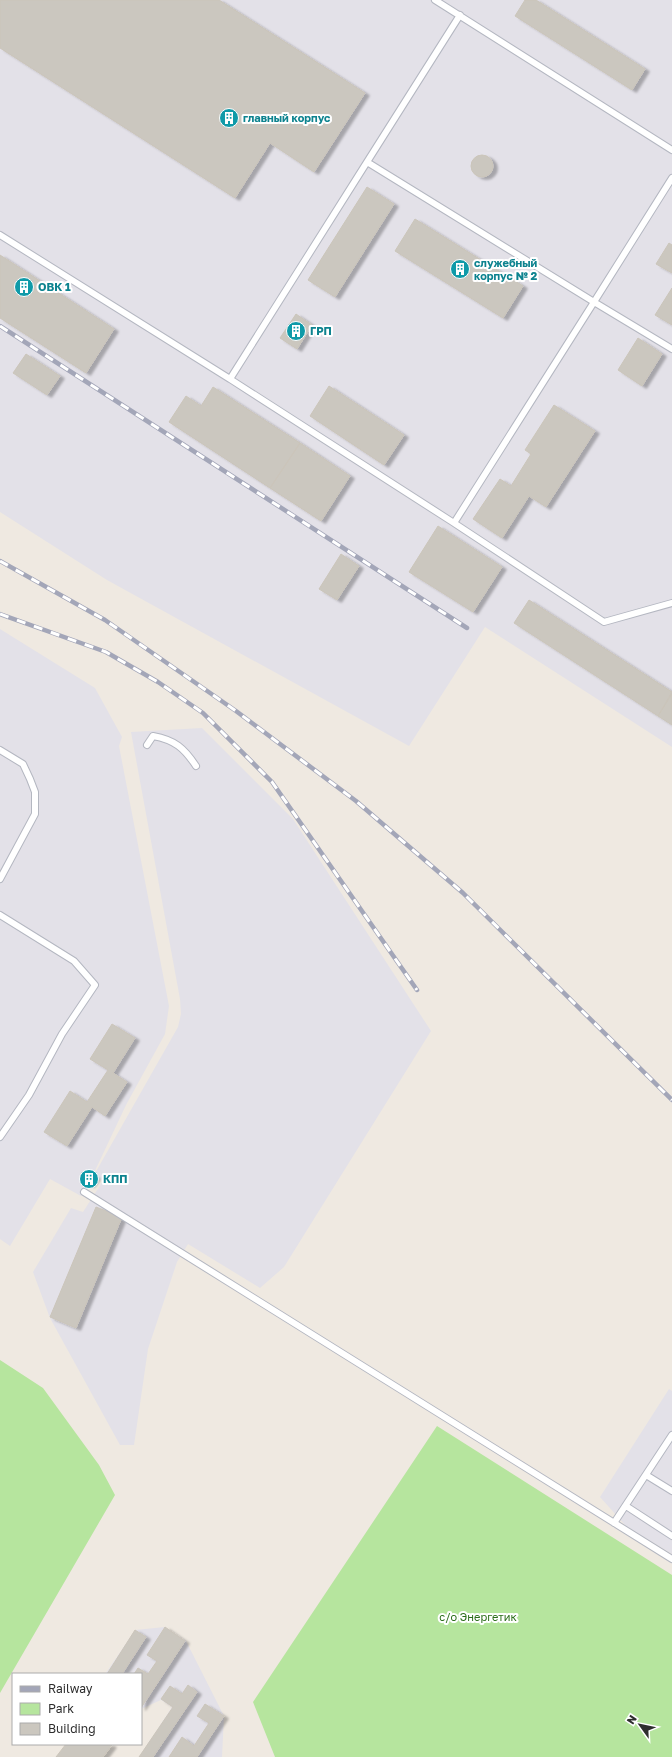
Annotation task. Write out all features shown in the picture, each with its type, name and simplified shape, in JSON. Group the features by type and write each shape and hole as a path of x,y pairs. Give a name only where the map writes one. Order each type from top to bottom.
{"lane":[{"path":"435,0 672,150"},
{"path":"230,379 460,15"},
{"path":"367,162 672,349"},
{"path":"454,523 672,178"},
{"path":"0,235 230,379 454,523 604,622 672,604"},
{"path":"147,745 153,736 166,738 177,744 196,766"},
{"path":"0,750 23,764 35,792 35,814 0,879"},
{"path":"0,915 74,961 95,985 62,1034 29,1095 0,1137"},
{"path":"84,1192 672,1559"},
{"path":"614,1523 646,1475 670,1443 672,1435"},
{"path":"646,1475 672,1491"},
{"path":"626,1506 672,1536"}],"shaded area":[{"path":"0,0 672,0 672,747 485,627 409,746 107,580 0,512"},
{"path":"0,629 95,688 122,737 119,746 169,1006 165,1034 126,1105 93,1175 96,1177 81,1196 50,1179 10,1246 0,1239"},
{"path":"202,728 293,819 431,1031 284,1267 260,1288 188,1244 177,1262 148,1349 134,1445 120,1445 50,1318 33,1272 71,1208 83,1212 103,1181 94,1175 178,1027 181,1014 180,999 131,732"},
{"path":"669,1389 672,1391 672,1554 626,1526 600,1497"},
{"path":"165,1627 186,1641 224,1716 222,1757 139,1757 172,1707 161,1700 142,1709 142,1673 106,1673 135,1630"}],"green space":[{"path":"0,1360 43,1388 99,1465 115,1495 0,1693"},
{"name":"с/о Энергетик","path":"437,1426 672,1575 672,1757 275,1757 253,1702"}],"building":[{"name":"главный корпус","path":"0,0 219,0 365,93 314,172 270,143 235,198 0,48"},
{"path":"525,0 536,0 645,69 632,90 515,16"},
{"path":"482,155 490,158 493,166 490,174 482,177 474,174 471,166 474,158"},
{"path":"367,187 394,204 335,297 308,280"},
{"name":"служебный корпус № 2","path":"415,219 523,286 503,318 395,251"},
{"path":"669,243 672,245 672,273 656,264"},
{"name":"ОВК 1","path":"0,255 114,329 86,373 0,318"},
{"path":"672,288 672,325 655,315"},
{"name":"ГРП","path":"296,314 312,325 297,349 280,338"},
{"path":"638,338 662,354 642,386 618,370"},
{"path":"26,354 60,376 47,395 13,373"},
{"path":"329,386 404,435 384,465 310,416"},
{"path":"213,387 300,443 270,488 169,422 186,396 201,406"},
{"path":"554,405 595,431 546,507 529,496 502,538 473,519 500,479 511,486 531,454 525,450"},
{"path":"300,443 350,476 321,521 270,488"},
{"path":"438,526 502,567 473,612 409,572"},
{"path":"341,554 359,566 337,600 319,589"},
{"path":"529,600 672,692 658,716 514,623"},
{"path":"672,694 672,725 658,716"},
{"path":"112,1024 135,1038 113,1073 127,1082 105,1116 92,1107 67,1146 44,1132 70,1091 87,1102 108,1070 90,1059"},
{"name":"КПП","path":"89,1173 96,1177 90,1185 83,1181"},
{"path":"96,1207 122,1217 76,1328 50,1317"},
{"path":"165,1627 185,1641 142,1706 142,1673 135,1673 138,1668 148,1674 157,1661 147,1655"},
{"path":"135,1630 146,1637 123,1673 108,1673"},
{"path":"188,1685 197,1692 153,1757 139,1757 173,1707 161,1699 170,1686 182,1694"},
{"path":"205,1704 224,1716 197,1757 169,1757 182,1737 194,1746 209,1723 197,1716"},
{"path":"65,1745 112,1745 103,1757 56,1757"}],"railway":[{"path":"0,326 467,628"},
{"path":"0,561 105,620 236,711 356,801 463,893 672,1100"},
{"path":"0,614 106,652 158,682 203,713 272,782 417,990"}],"place":[{"name":"главный корпус","path":"229,118"},
{"name":"служебный корпус № 2","path":"460,269"},
{"name":"ОВК 1","path":"24,287"},
{"name":"ГРП","path":"296,331"},
{"name":"КПП","path":"89,1179"}]}
